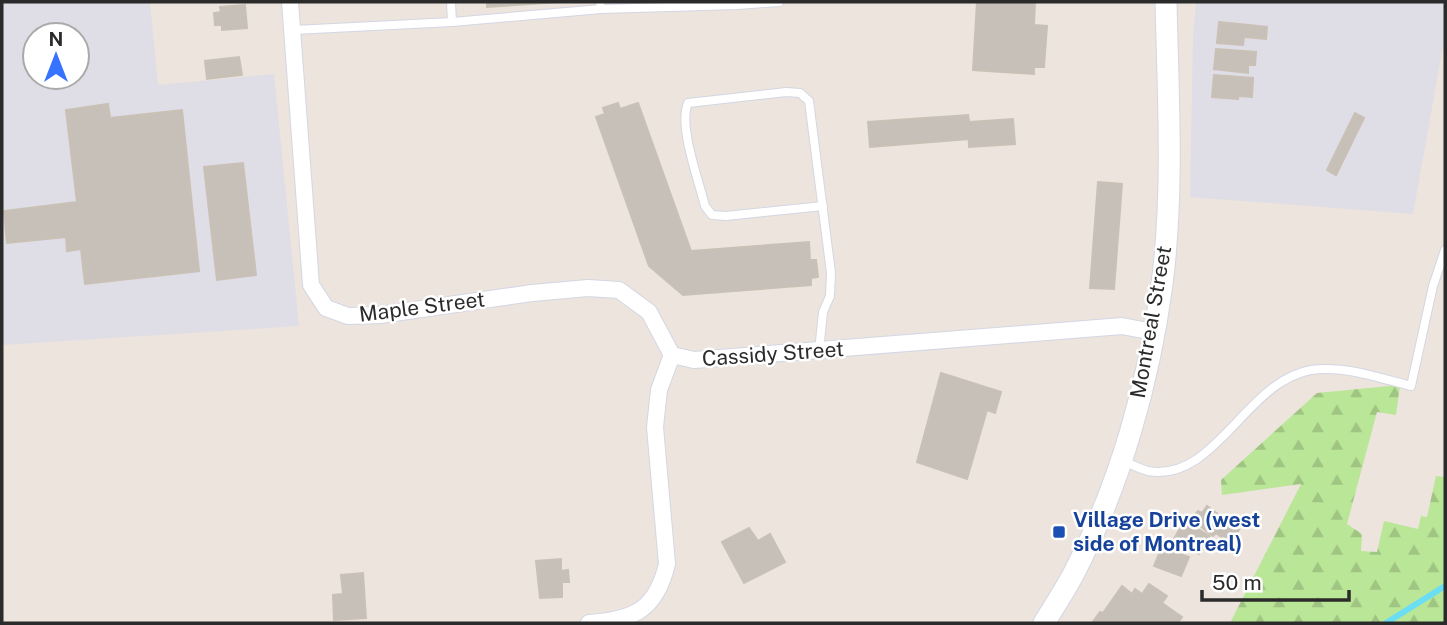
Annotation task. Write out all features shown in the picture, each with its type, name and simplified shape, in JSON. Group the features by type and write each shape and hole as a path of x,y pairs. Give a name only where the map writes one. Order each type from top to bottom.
{"main road":[{"name":"Montreal Street","path":"1044,623 1074,573 1121,460 1138,401 1153,332 1166,234 1166,2"}],"street":[{"name":"Maple Street","path":"290,2 311,285 326,308 348,316 380,315 532,293 587,288 619,290 649,312 673,355"},
{"name":"Cassidy Street","path":"589,623 632,616 651,601 662,586 667,564 655,426 659,390 673,355 694,360 1122,326 1153,332"}],"lane":[{"path":"451,2 452,22"},
{"path":"294,30 452,22 601,6 779,2"},
{"path":"819,351 823,312 830,296 831,273 823,206 809,102 800,93 786,92 688,103 685,124 705,206 712,215 726,216 823,206"},
{"path":"1121,460 1146,470 1168,472 1190,464 1212,447 1275,384 1310,370 1354,372 1410,386 1427,310 1445,250"}],"shaded area":[{"path":"2,2 150,2 158,85 274,74 299,326 2,345"},
{"path":"1196,2 1445,2 1445,35 1413,214 1190,197"}],"green space":[{"path":"1400,385 1396,415 1377,412 1347,524 1362,534 1361,551 1377,552 1384,521 1418,529 1421,516 1427,517 1436,476 1445,477 1445,623 1230,623 1301,484 1222,495 1221,480 1317,393"}],"building":[{"path":"487,2 560,2 487,7"},
{"path":"977,2 1035,2 1034,25 1047,26 1044,67 1034,67 1034,74 973,70"},
{"path":"245,5 247,28 222,30 222,25 215,25 214,13 221,12 220,7"},
{"path":"1219,22 1267,27 1266,39 1244,37 1243,45 1217,43"},
{"path":"1216,49 1256,52 1255,65 1248,65 1248,73 1214,69"},
{"path":"239,57 242,75 207,79 205,61"},
{"path":"1214,75 1253,78 1252,97 1212,97"},
{"path":"618,103 620,109 638,103 691,251 809,242 810,260 816,260 818,277 811,278 811,285 683,295 649,266 596,117 605,114 603,108"},
{"path":"108,104 110,118 182,110 199,271 85,284 81,249 67,251 66,237 7,243 4,211 77,202 66,110"},
{"path":"1355,113 1364,118 1336,175 1327,170"},
{"path":"968,115 969,139 870,147 868,122"},
{"path":"968,115 969,122 1013,119 1015,144 969,147"},
{"path":"243,163 256,275 217,280 204,167"},
{"path":"1098,182 1122,184 1114,289 1090,288"},
{"path":"941,373 1001,392 995,413 987,410 967,479 917,462"},
{"path":"1207,506 1239,530 1229,543 1216,533 1213,536 1191,519 1198,511 1202,513"},
{"path":"1184,521 1210,536 1199,554 1174,539"},
{"path":"749,528 758,541 770,534 785,562 744,583 722,542"},
{"path":"1162,547 1189,557 1181,576 1154,566"},
{"path":"561,559 561,571 568,570 569,582 562,582 562,597 540,598 536,561"},
{"path":"363,573 366,618 334,620 333,595 343,594 341,575"},
{"path":"1149,584 1167,596 1162,603 1182,617 1178,623 1092,623 1100,612 1103,613 1122,586 1132,594 1135,589 1142,594"}],"waterway":[{"path":"1386,623 1445,586"}],"place":[{"name":"Village Drive (west side of Montreal)","path":"1059,532"}]}
